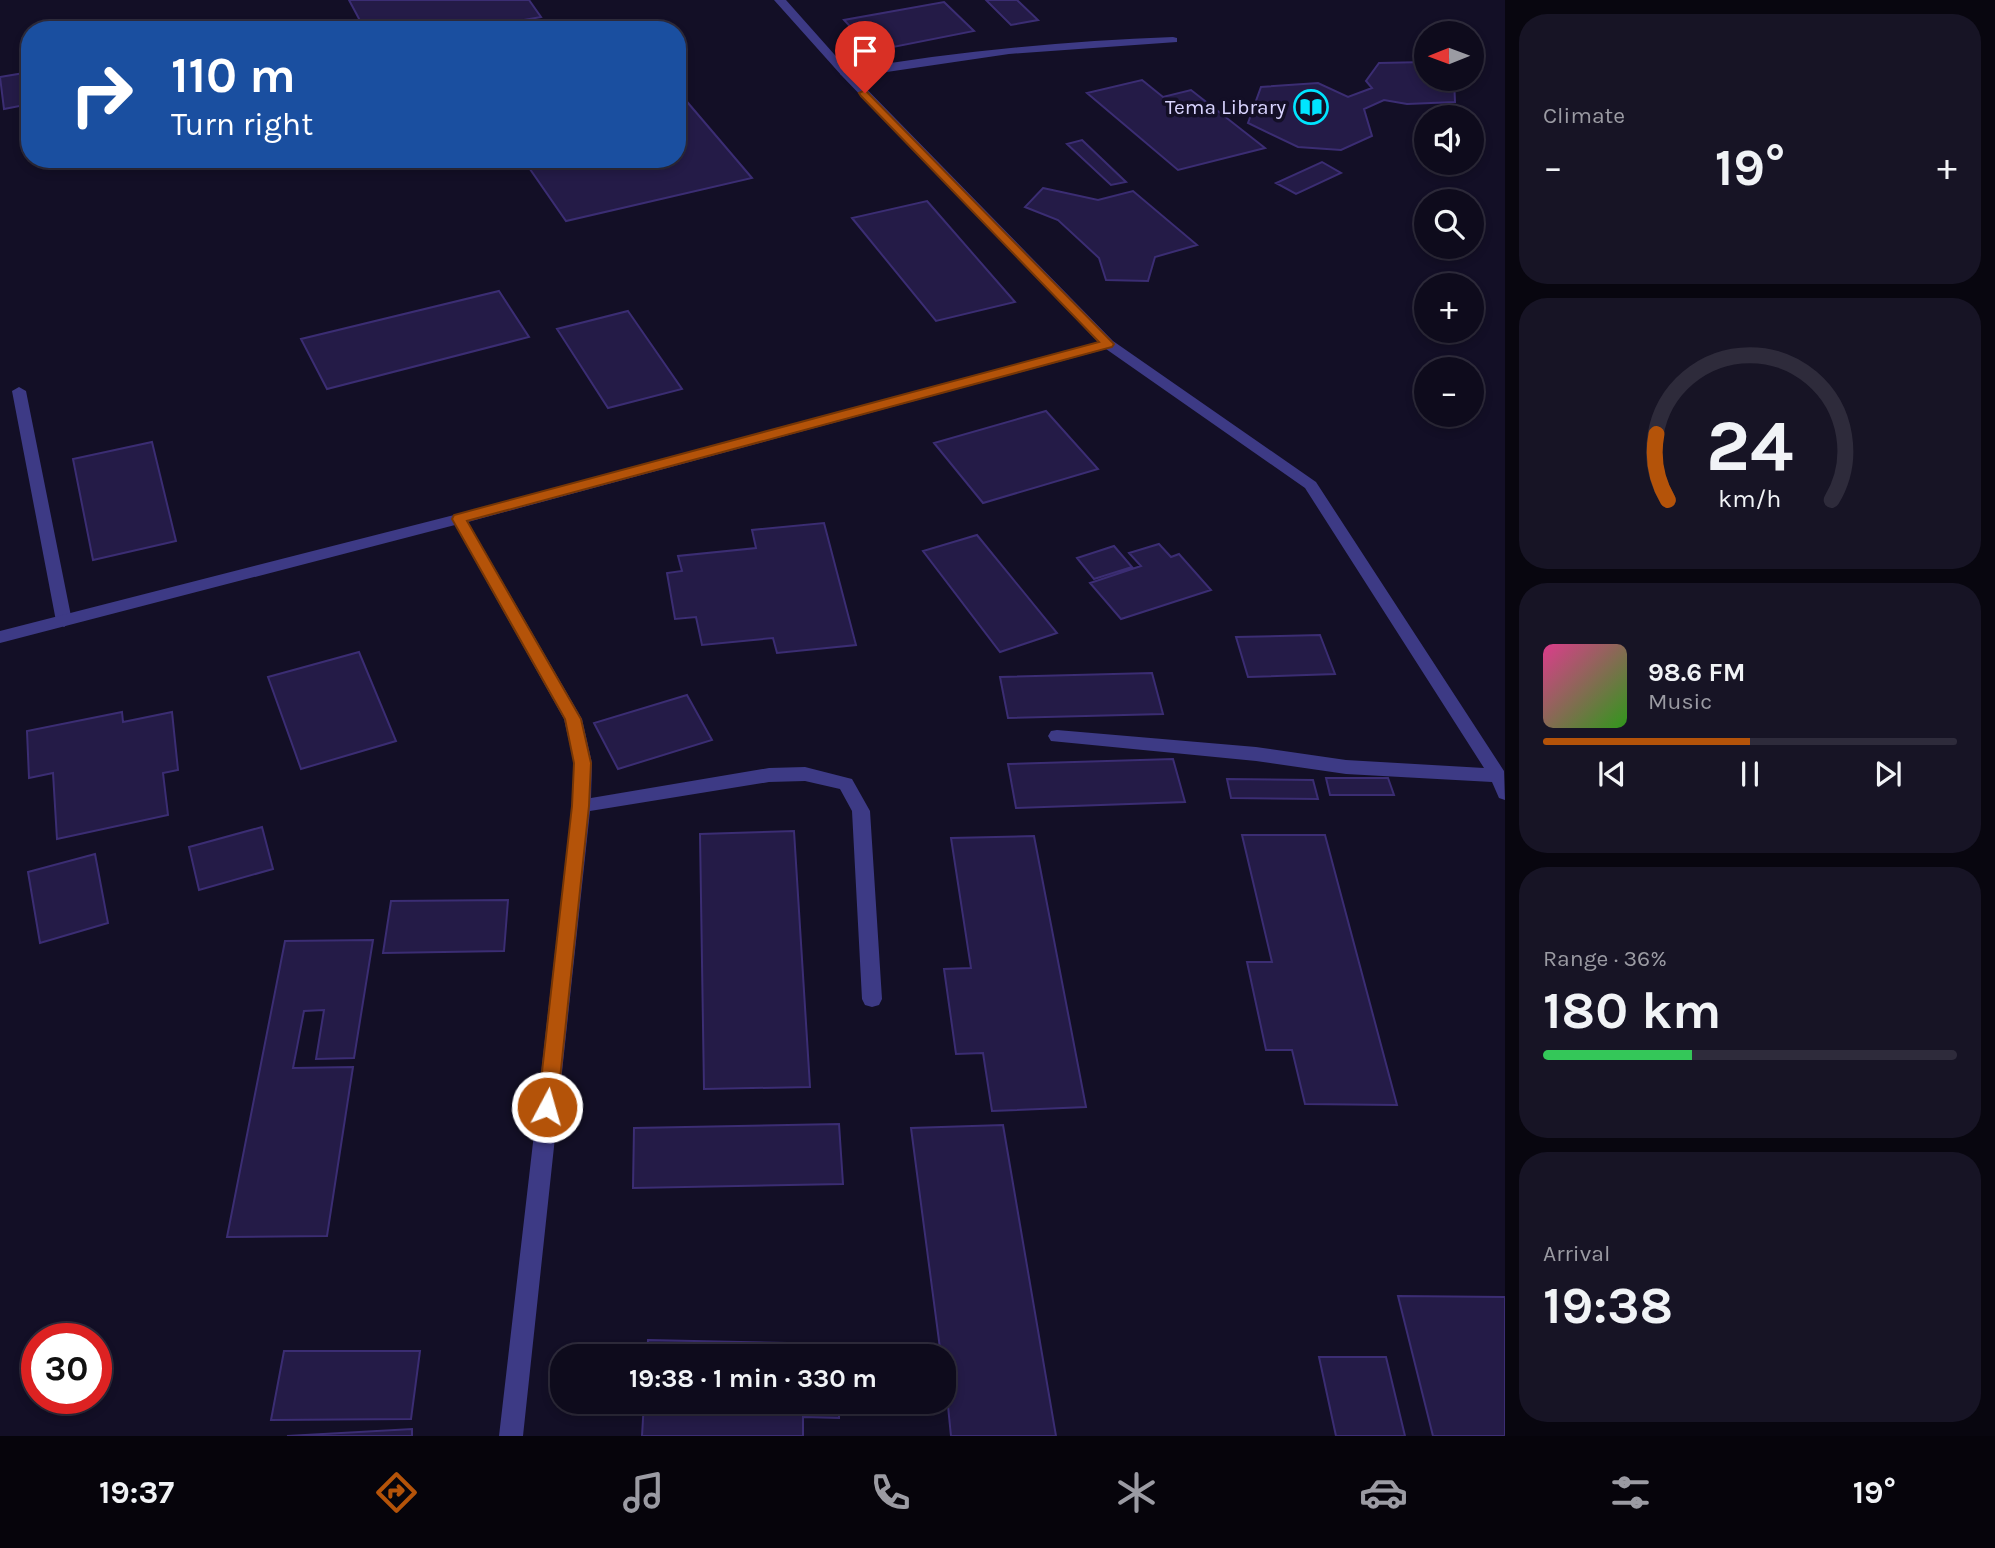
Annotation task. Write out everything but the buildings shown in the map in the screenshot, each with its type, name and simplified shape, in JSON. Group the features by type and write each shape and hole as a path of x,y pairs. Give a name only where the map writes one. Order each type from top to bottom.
{"street":[{"path":"780,0 846,74 1108,344 1311,485 1502,784"},
{"path":"846,74 928,59 993,51 1173,40"},
{"path":"0,637 459,519 1108,344"},
{"path":"19,391 64,621"},
{"path":"459,519 573,719 583,763 581,806 511,1436"},
{"path":"1058,736 1256,754 1502,784"},
{"path":"581,806 769,775 805,774 846,784 861,811 872,999"}],"place":[{"name":"Tema Library","path":"1311,107"}],"route":[{"path":"547,1107 581,806 583,763 573,719 459,519 1108,344 865,93"}]}
